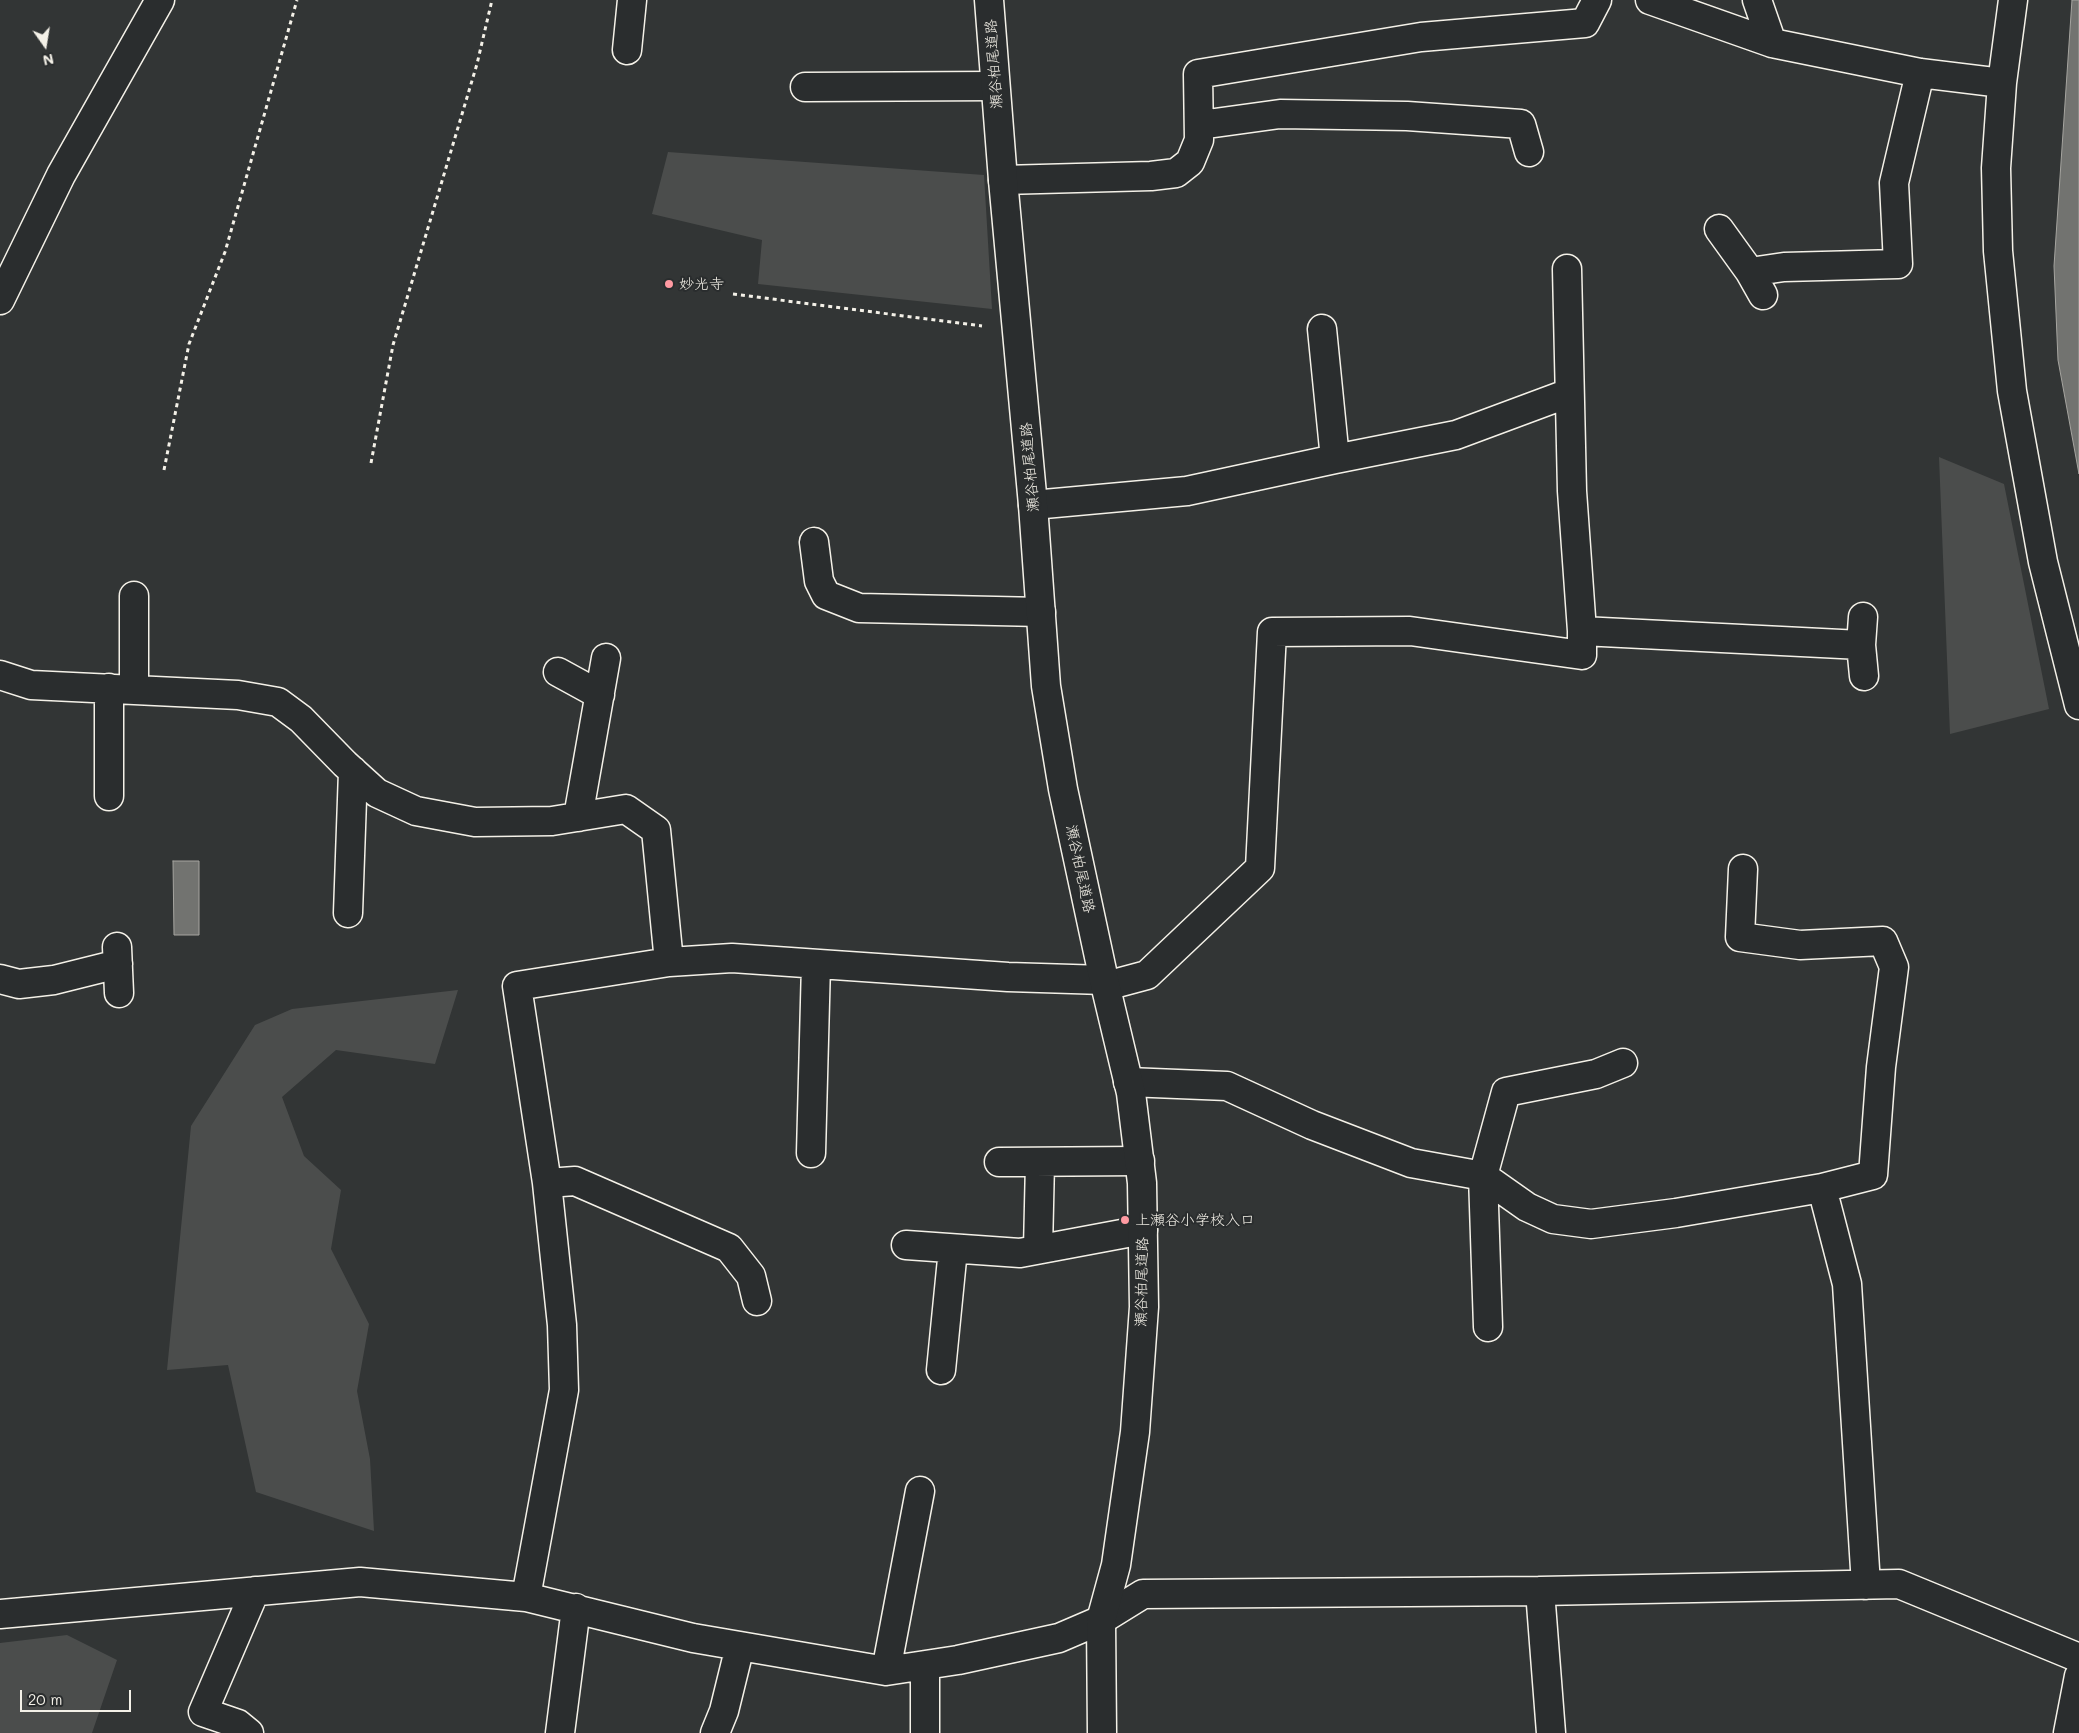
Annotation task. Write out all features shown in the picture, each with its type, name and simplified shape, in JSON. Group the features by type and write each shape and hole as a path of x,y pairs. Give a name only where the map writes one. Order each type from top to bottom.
{"street":[{"path":"0,300 61,175 160,0"},
{"path":"627,50 632,0"},
{"name":"瀬谷柏尾道路","path":"989,0 1003,180 1033,505 1046,686 1063,789 1128,1082 1142,1184 1144,1307 1134,1432 1116,1565 1102,1620 1102,1733"},
{"path":"1003,180 1151,176 1176,173 1190,162 1199,140 1198,74 1421,37 1585,23 1597,0"},
{"path":"1650,0 1772,42 1920,73 2002,83"},
{"path":"1757,0 1772,42"},
{"path":"2013,0 2002,83 1996,168 1998,251 2012,391 2043,562 2079,705"},
{"path":"1750,272 1784,267 1898,264 1894,183 1920,73"},
{"path":"805,87 995,86"},
{"path":"1200,125 1280,114 1407,116 1521,124 1528,152"},
{"path":"1719,229 1750,272 1763,296"},
{"path":"526,1597 564,1390 562,1325 547,1183 517,986 669,962 732,958 1105,983 1147,975 1260,868 1272,632 1410,632 1582,655 1568,393 1567,269"},
{"path":"1322,329 1334,459"},
{"path":"1033,505 1187,491 1334,459 1456,436 1568,393"},
{"path":"814,542 819,581 826,595 858,608 1041,612"},
{"path":"110,796 121,688 134,596"},
{"path":"1863,617 1861,645 1864,676"},
{"path":"1582,631 1861,645"},
{"path":"578,817 606,658"},
{"path":"558,672 600,695"},
{"path":"0,675 31,685 238,695 278,702 301,719 353,772 377,792 416,811 475,822 552,821 626,809 656,830 669,962"},
{"path":"348,913 353,772"},
{"path":"1128,1082 1227,1086 1312,1125 1411,1163 1484,1176 1527,1207 1553,1219 1591,1224 1676,1213 1822,1188 1874,1175 1882,1067 1894,967 1883,941 1800,945 1740,936 1744,869"},
{"path":"0,979 19,984 54,980 117,954 119,993"},
{"path":"811,1153 816,964"},
{"path":"1488,1327 1484,1176 1506,1092 1596,1074 1623,1063"},
{"path":"999,1162 1140,1161"},
{"path":"1038,1249 1040,1162"},
{"path":"547,1183 575,1181 729,1248 752,1276 757,1302"},
{"path":"1822,1188 1847,1284 1866,1585"},
{"path":"906,1245 1020,1253 1143,1230"},
{"path":"941,1370 953,1249"},
{"path":"886,1671 920,1491"},
{"path":"0,1614 360,1582 526,1597 693,1638 886,1671 925,1666 1059,1638 1102,1620 1142,1594 1540,1592 1899,1584 2079,1658"},
{"path":"249,1733 238,1724 203,1712 255,1591"},
{"path":"1540,1592 1551,1733"},
{"path":"560,1733 576,1608"},
{"path":"714,1733 724,1711 740,1646"},
{"path":"925,1666 926,1733"},
{"path":"2068,1733 2079,1676"}],"path":[{"path":"164,470 189,344 225,252 297,0"},
{"path":"371,463 393,345 478,64 492,0"},
{"path":"733,294 1018,331"}],"shaded area":[{"path":"2072,0 2079,0 2079,474 2058,360 2054,266"},
{"path":"668,152 984,175 992,309 758,284 762,240 652,214"},
{"path":"1939,457 2004,484 2049,709 1950,734"},
{"path":"173,861 199,861 199,935 174,935"},
{"path":"458,990 435,1064 336,1050 282,1097 304,1156 341,1190 331,1249 369,1324 357,1391 370,1459 374,1531 256,1492 228,1365 167,1370 191,1126 255,1025 292,1009"},
{"path":"67,1635 117,1660 92,1733 0,1733 0,1643"}],"place":[{"name":"妙光寺","path":"669,284"},
{"name":"上瀬谷小学校入口","path":"1125,1220"}]}
